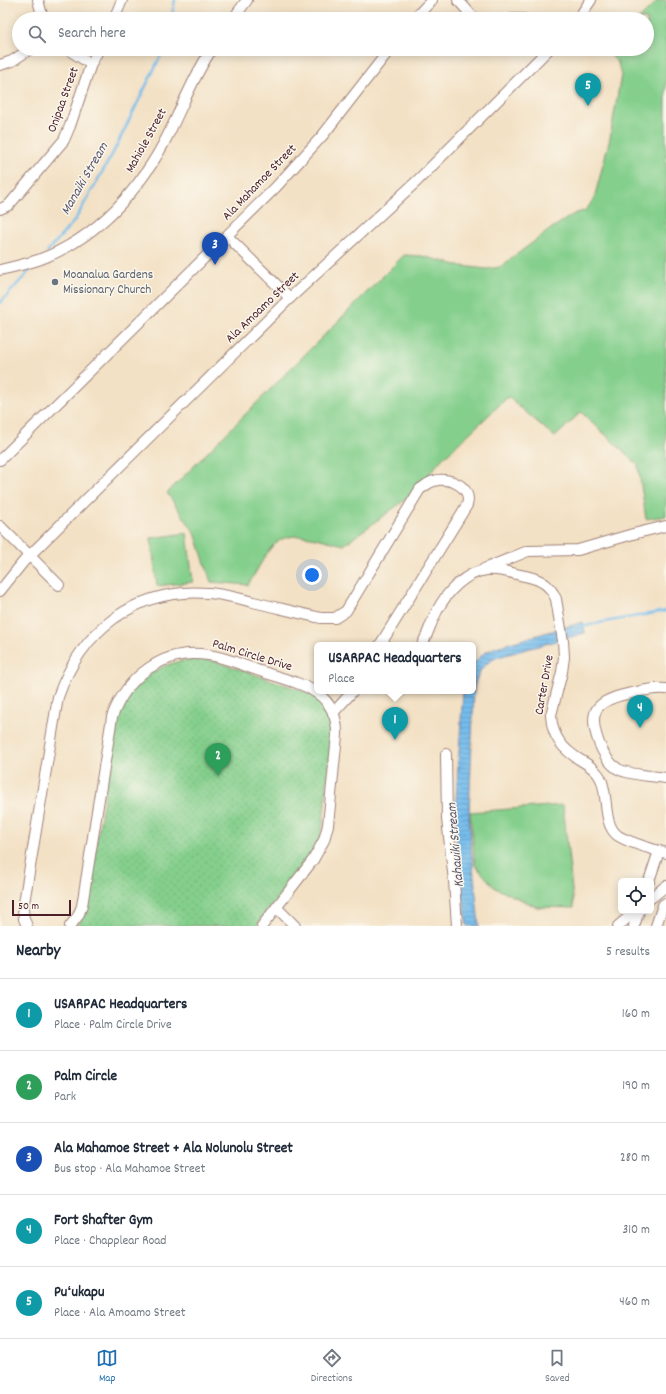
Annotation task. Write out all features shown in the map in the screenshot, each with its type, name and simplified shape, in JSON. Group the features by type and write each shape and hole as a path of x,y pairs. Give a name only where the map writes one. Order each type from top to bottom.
{"street":[{"path":"38,0 41,12"},
{"path":"117,12 122,0"},
{"path":"238,12 247,0"},
{"path":"421,12 432,0"},
{"path":"458,0 468,12"},
{"path":"583,12 591,0"},
{"path":"0,65 12,61 20,56"},
{"path":"78,56 91,64"},
{"name":"Onipaa Street","path":"0,209 9,205 64,140 91,64 95,56"},
{"name":"Mahiole Street","path":"0,270 39,260 68,246 88,233 122,203 133,190 158,153 200,68 208,56"},
{"name":"Ala Mahamoe Street","path":"0,460 227,236 304,157 324,135 385,56"},
{"name":"Ala Amoamo Street","path":"0,591 17,568 290,298 417,181 542,56"},
{"path":"227,236 290,298"},
{"path":"27,926 24,919 23,910 58,697 74,662 89,640 108,623 128,610 150,600 173,594 197,592 221,594 321,618 335,618 346,611 420,489 429,483 440,480 450,481 457,484 466,492 468,499 467,505 382,642"},
{"path":"0,526 59,585"},
{"path":"477,572 513,556 531,551 578,550 666,526"},
{"path":"513,556 514,573"},
{"name":"Carter Drive","path":"423,642 442,602 455,586 477,572 495,570 514,573 536,578 550,588 556,599 564,641 564,665 551,715 555,734 565,750 591,767 598,774 603,784 610,824 614,832 621,838 662,852"},
{"name":"Palm Circle Drive","path":"70,926 78,916 82,906 112,717 124,691 137,677 152,666 169,658 188,654 207,655 216,656 314,689"},
{"path":"666,689 649,689 611,698 598,707 593,721 603,753 613,765 623,771 666,778"},
{"name":"Palm Circle Drive","path":"262,926 317,854 326,833 337,727 333,713 326,700 319,694"},
{"path":"333,713 351,694"},
{"path":"446,754 447,819 454,881 456,926"},
{"path":"650,878 662,852"},
{"path":"654,896 666,886"},
{"path":"656,926 663,904 666,903"},
{"path":"277,908 294,926"},
{"path":"618,926 632,914"},
{"path":"634,926 638,914"}],"green space":[{"path":"658,0 666,0 666,516 646,519 638,465 581,412 555,437 508,397 442,459 409,497 344,545 306,536 287,538 278,541 271,548 248,585 211,582 195,533 167,493 404,255 422,256 461,266 487,269 500,267 552,228 574,214 586,210 594,199 610,138 621,75 618,63 612,56 654,56 654,12 646,12"},
{"path":"187,533 193,582 157,586 151,538"},
{"path":"198,659 215,661 304,691 318,699 326,709 331,721 332,734 323,824 320,838 309,857 256,926 77,926 86,907 117,718 122,705 129,694 148,675 171,664 184,660"},
{"path":"563,805 574,908 537,907 495,888 475,865 470,812"}],"water":[{"path":"583,622 585,633 493,659 484,666 476,679 476,661 484,653 496,647"},
{"path":"463,694 474,694 469,815 479,926 467,926 458,864 456,798"}],"waterway":[{"name":"Manaiki Stream","path":"172,12 175,0"},
{"name":"Manaiki Stream","path":"47,252 75,220 113,153 161,56"},
{"name":"Manaiki Stream","path":"0,303 35,265"},
{"name":"Kahauiki Stream","path":"581,627 666,611"}],"place":[{"name":"Puʻukapu","path":"588,106"},
{"name":"Ala Mahamoe Street + Ala Nolunolu Street","path":"215,265"},
{"name":"Moanalua Gardens Missionary Church","path":"55,282"},
{"name":"Fort Shafter Gym","path":"640,728"},
{"name":"USARPAC Headquarters","path":"395,740"},
{"name":"Palm Circle","path":"218,776"}]}
